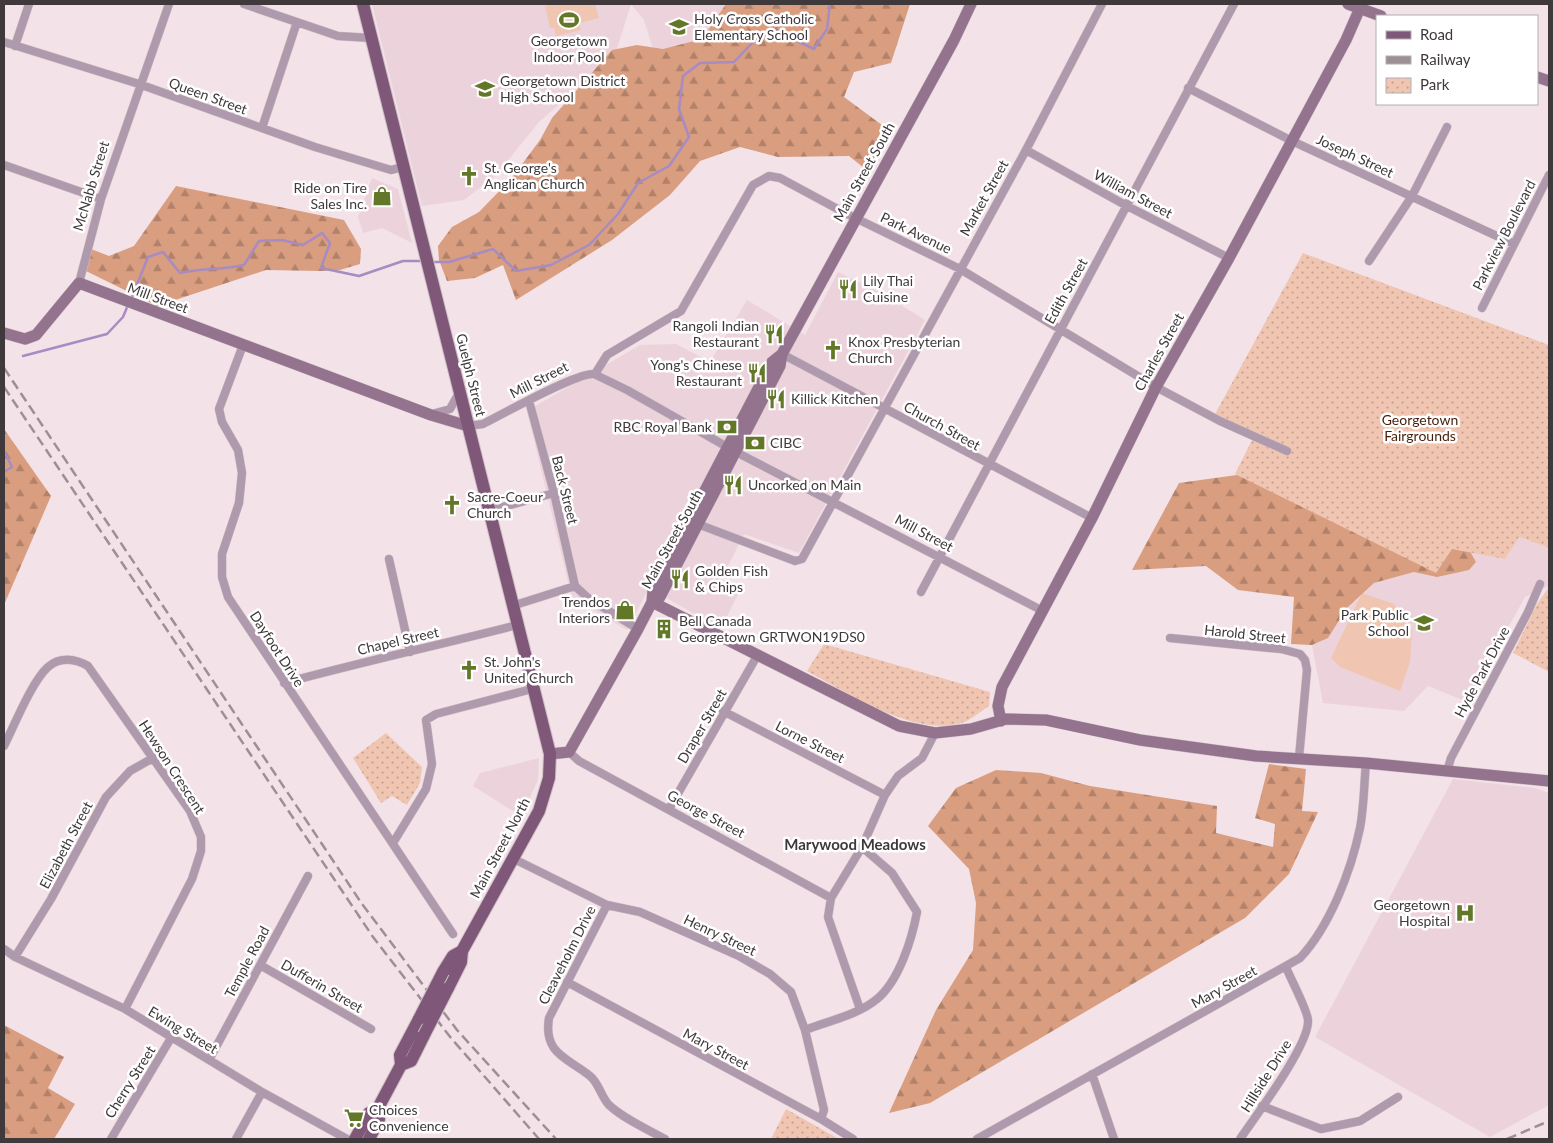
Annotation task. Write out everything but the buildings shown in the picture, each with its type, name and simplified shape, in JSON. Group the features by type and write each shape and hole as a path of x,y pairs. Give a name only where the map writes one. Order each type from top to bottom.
{"main road":[{"name":"Guelph Street","path":"363,4 550,754"},
{"name":"Main Street North","path":"401,1065 410,1061 461,962 462,951 539,811 549,778 550,754"},
{"name":"Main Street North","path":"369,1139 379,1119 377,1110 401,1065 400,1055 443,972 453,956 462,951"},
{"name":"Main Street North","path":"355,1139 369,1112 377,1110"}],"street":[{"path":"15,46 29,4"},
{"name":"McNabb Street","path":"4,332 25,339 36,335 79,283 101,199 139,84 169,4"},
{"path":"244,4 338,36 371,38"},
{"name":"Main Street South","path":"569,752 638,629 652,602 654,590 732,450 772,362 782,354 954,40 971,4"},
{"name":"Market Street","path":"693,522 799,561 885,409 1026,150 1102,4"},
{"name":"Edith Street","path":"921,592 1059,329 1128,206 1188,88 1234,4"},
{"path":"1348,4 1361,6 1379,15"},
{"name":"Charles Street","path":"1001,720 998,706 1002,686 1092,518 1156,387 1292,141 1361,6"},
{"path":"262,128 298,22"},
{"name":"Queen Street","path":"4,42 139,84 315,147 391,170 403,167"},
{"name":"Joseph Street","path":"1188,88 1292,141 1514,244"},
{"path":"1370,262 1412,196 1447,127"},
{"name":"William Street","path":"1026,150 1128,206 1229,258"},
{"path":"4,165 101,199"},
{"name":"Parkview Boulevard","path":"1482,308 1549,175"},
{"name":"Park Avenue","path":"596,374 607,355 680,311 753,185 769,176 780,178 855,218 960,269 1156,387 1220,422 1287,451"},
{"name":"Mill Street","path":"79,283 135,306 468,426 482,424 571,379 588,373 596,374 732,450 1042,610"},
{"name":"Dayfoot Drive","path":"243,345 219,409 222,422 238,450 242,473 239,503 222,554 222,577 228,597 453,934"},
{"name":"Church Street","path":"782,354 988,465 1092,518"},
{"path":"431,414 450,409 459,393"},
{"name":"Back Street","path":"529,401 554,493 575,586"},
{"path":"488,511 554,493"},
{"path":"389,559 410,652"},
{"name":"Hyde Park Drive","path":"1446,772 1451,758 1528,612 1540,584"},
{"path":"512,606 575,586 588,598 638,629"},
{"path":"652,602 899,726 935,733 971,729 1001,720 1046,720 1140,740 1256,756 1366,763 1549,781"},
{"name":"Chapel Street","path":"284,683 353,664 410,652 517,625"},
{"name":"Harold Street","path":"1170,638 1281,649 1300,654 1305,660 1307,670 1299,758"},
{"name":"Draper Street","path":"669,809 723,711 757,656"},
{"name":"Hewson Crescent","path":"4,746 34,687 48,667 56,662 75,659 88,666 190,812 200,837 201,852 192,879 125,1009"},
{"path":"393,843 426,789 432,764 426,720 436,714 532,688"},
{"name":"Lorne Street","path":"723,711 885,795"},
{"path":"860,1009 828,917 831,898 862,847 885,795 898,776 922,758 935,733"},
{"path":"550,754 569,752"},
{"name":"George Street","path":"569,752 579,762 831,898"},
{"name":"Elizabeth Street","path":"15,957 51,900 106,797 130,771 153,758"},
{"name":"Mary Street","path":"977,1139 1300,958 1312,945 1327,918 1349,868 1360,827 1366,763"},
{"path":"805,1030 860,1009 878,999 898,969 912,939 917,912 892,872 862,847"},
{"name":"Henry Street","path":"512,858 607,905 640,912 739,956 770,974 791,992 805,1030 824,1110 821,1119"},
{"name":"Temple Road","path":"210,1060 308,876"},
{"name":"Cleaveholm Drive","path":"607,905 549,1018 547,1028 552,1046 563,1059 591,1077 609,1104 666,1139"},
{"name":"Ewing Street","path":"4,949 15,957 125,1009 262,1092 347,1139"},
{"name":"Dufferin Street","path":"260,965 371,1029"},
{"name":"Hillside Drive","path":"1240,1139 1289,1065 1306,1031 1308,1020 1286,967"},
{"name":"Mary Street","path":"567,982 821,1119 852,1139"},
{"name":"Cherry Street","path":"110,1139 171,1038"},
{"path":"1092,1074 1114,1139"},
{"path":"236,1139 262,1092"},
{"path":"1262,1106 1321,1129 1360,1121 1398,1097"},
{"path":"994,1131 997,1139"}],"shaded area":[{"name":"Georgetown District High School","path":"372,4 631,4 615,55 539,122 496,175 464,200 422,206"},
{"name":"Holy Cross Catholic Elementary School","path":"631,4 728,4 707,34 671,53 653,49 644,20"},
{"path":"372,178 398,189 412,243 382,228 363,233 358,217"},
{"path":"838,272 880,292 925,320 799,553 744,534 720,582 740,590 721,629 649,588 627,630 572,598 527,411 640,345 676,344 710,362 747,300 805,335"},
{"name":"Park Public School","path":"1519,537 1549,548 1549,586 1525,597 1467,702 1428,686 1404,711 1323,703 1312,645 1328,638 1347,609 1374,583 1414,572 1452,548"},
{"path":"539,758 538,780 521,816 473,786 480,773"},
{"name":"Georgetown Hospital","path":"1453,779 1535,788 1549,793 1549,1105 1490,1137 1315,1037"}],"green space":[{"name":"Georgetown Indoor Pool","path":"553,4 595,4 599,18 579,23 581,30 556,36 554,28 550,28 545,6"},
{"path":"726,4 910,4 891,63 854,72 844,97 890,131 869,172 849,156 778,157 740,147 700,161 670,195 612,240 516,300 503,265 475,278 447,281 439,260 438,246 452,227 479,212 511,179 540,140 552,118 612,50 637,45 663,49 702,39"},
{"path":"176,186 344,220 361,249 360,264 340,270 266,270 157,306 86,271 91,249 109,256 134,246"},
{"name":"Georgetown Fairgrounds","path":"1303,253 1549,345 1549,548 1519,537 1505,559 1452,549 1436,573 1235,474 1252,440 1214,416"},
{"path":"4,429 51,496 4,605"},
{"path":"1244,474 1464,541 1476,562 1469,570 1437,577 1414,572 1374,583 1347,608 1328,638 1312,645 1291,644 1294,597 1238,590 1206,566 1132,570 1179,483"},
{"path":"1549,587 1549,672 1513,653 1537,604"},
{"path":"1362,593 1394,604 1412,630 1410,662 1400,691 1340,667 1331,658"},
{"path":"824,644 990,692 989,706 967,721 945,726 904,719 862,701 807,671"},
{"path":"386,733 422,767 420,783 407,805 392,796 381,803 353,758"},
{"path":"1269,764 1306,769 1302,811 1318,812 1289,874 1245,918 930,1103 889,1113 936,1010 973,950 976,903 969,869 928,826 956,788 996,770 1041,773 1090,786 1217,806 1216,833 1273,847 1275,824 1255,818"},
{"path":"4,1025 64,1057 48,1088 75,1104 54,1139 4,1139"},
{"path":"786,1109 837,1138 771,1139"}],"waterway":[{"path":"431,262 449,262 493,249 516,271 551,265 589,245 618,214 638,183 669,166 689,137 679,109 683,76 700,63 734,62 755,40 774,30 814,49 827,29 830,4"},
{"path":"131,300 148,257 163,252 180,273 228,268 244,265 259,241 282,240 303,245 322,233 330,243 321,268 359,276 403,261 423,261"},
{"path":"23,356 107,334 123,317 128,305"},
{"path":"4,451 12,467 4,472"}],"railway":[{"path":"4,368 362,904 457,1030 556,1139"},
{"path":"4,387 373,937 451,1038 539,1139"},
{"path":"1507,1139 1549,1121"}],"place":[{"name":"Georgetown Indoor Pool","path":"569,20"},
{"name":"Holy Cross Catholic Elementary School","path":"679,27"},
{"name":"Georgetown District High School","path":"485,89"},
{"name":"St. George's Anglican Church","path":"469,176"},
{"name":"Ride on Tire Sales Inc.","path":"382,196"},
{"name":"Lily Thai Cuisine","path":"848,289"},
{"name":"Rangoli Indian Restaurant","path":"774,334"},
{"name":"Knox Presbyterian Church","path":"833,350"},
{"name":"Yong's Chinese Restaurant","path":"757,373"},
{"name":"Killick Kitchen","path":"776,399"},
{"name":"RBC Royal Bank","path":"727,427"},
{"name":"CIBC","path":"755,443"},
{"name":"Uncorked on Main","path":"733,485"},
{"name":"Sacre-Coeur Church","path":"452,505"},
{"name":"Golden Fish & Chips","path":"680,579"},
{"name":"Trendos Interiors","path":"625,610"},
{"name":"Park Public School","path":"1424,623"},
{"name":"Bell Canada Georgetown GRTWON19DS0","path":"664,629"},
{"name":"St. John's United Church","path":"469,670"},
{"name":"Georgetown Hospital","path":"1465,913"},
{"name":"Choices Convenience","path":"354,1118"}],"district":[{"name":"Marywood Meadows","path":"855,845"}]}
